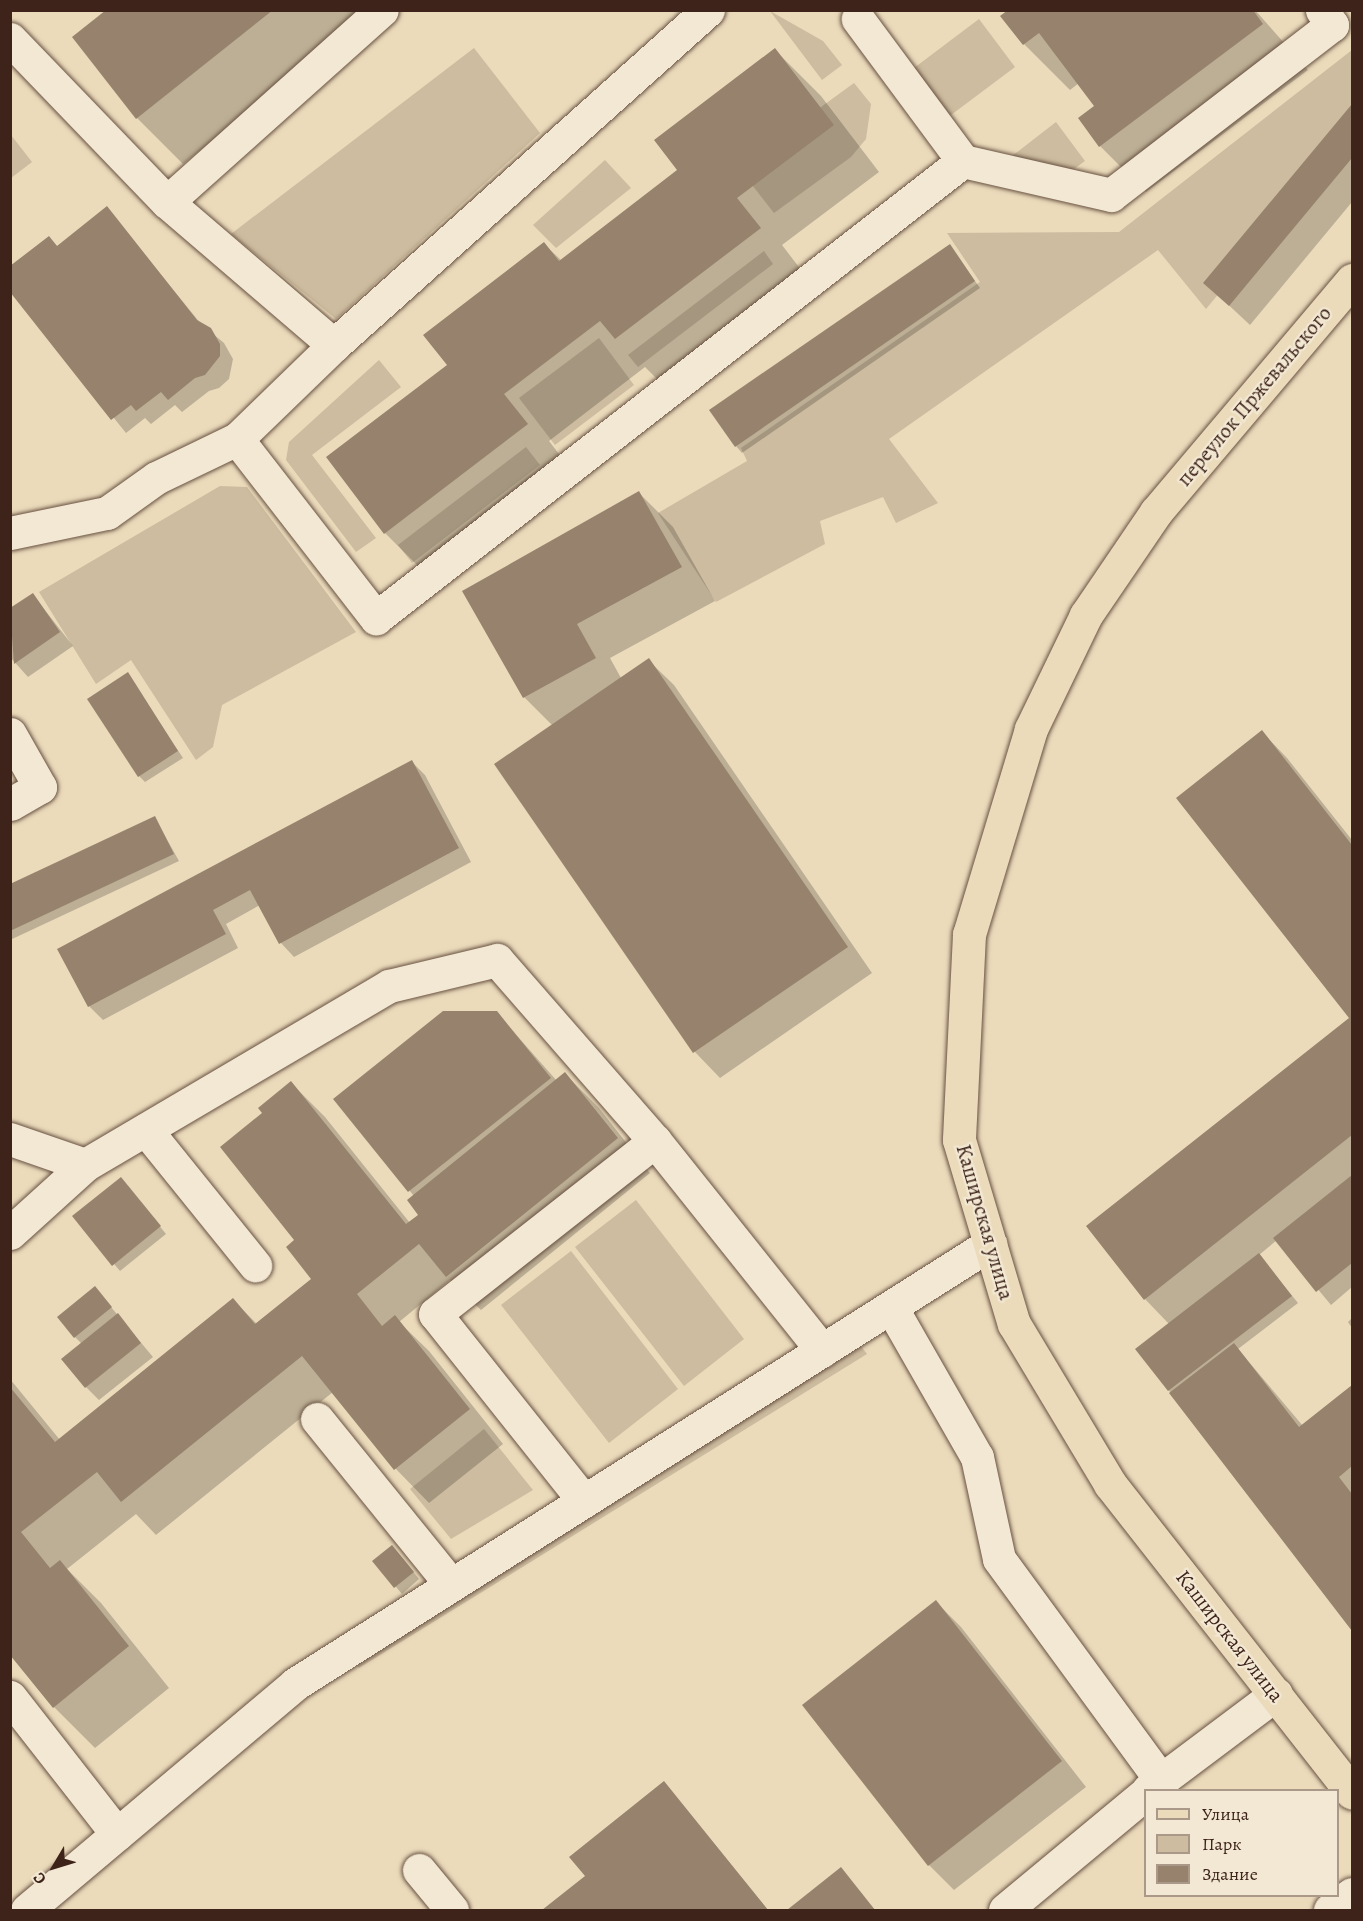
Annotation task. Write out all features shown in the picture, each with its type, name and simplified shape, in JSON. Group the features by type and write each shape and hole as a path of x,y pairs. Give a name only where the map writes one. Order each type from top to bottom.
{"main road":[{"name":"переулок Пржевальского","path":"1156,512 1353,280"},
{"name":"Каширская улица","path":"1156,512 1086,615 1031,729 969,934 959,1140 1014,1324 1110,1484 1353,1792"}],"lane":[{"path":"167,202 382,10"},
{"path":"10,533 107,513 156,478 237,439 334,345 708,10"},
{"path":"856,13 963,161 1111,195 1332,25 1322,10"},
{"path":"10,39 167,202 334,345"},
{"path":"237,439 376,618 963,161"},
{"path":"10,734 40,787 10,804"},
{"path":"10,1233 85,1165 390,986 497,960 655,1141 822,1350"},
{"path":"146,1130 255,1265"},
{"path":"13,1136 85,1165"},
{"path":"584,1501 435,1314 655,1141"},
{"path":"27,1911 295,1684 450,1583 990,1244"},
{"path":"891,1307 977,1457 999,1559 1152,1788 1276,1694"},
{"path":"317,1419 450,1583"},
{"path":"10,1697 117,1834"},
{"path":"1005,1911 1144,1795"},
{"path":"419,1870 452,1911"},
{"path":"1330,1911 1353,1894"}],"green space":[{"path":"770,11 823,41 842,65 822,80"},
{"path":"979,19 1015,67 947,118 910,71"},
{"path":"474,48 540,133 336,319 231,234"},
{"path":"1352,50 1352,133 1206,309 1158,250 889,439 938,503 896,523 883,497 820,521 825,544 716,602 658,513 747,461 741,448 980,282 947,233 1119,232"},
{"path":"854,83 871,104 866,139 851,157 774,213 749,181 788,131"},
{"path":"1056,122 1085,161 1067,174 1012,156"},
{"path":"11,135 32,162 10,178"},
{"path":"605,160 631,188 556,248 533,225"},
{"path":"764,251 773,264 638,367 628,355"},
{"path":"599,338 634,385 555,445 519,398"},
{"path":"379,360 401,387 312,455 376,538 356,552 286,460 289,442"},
{"path":"526,447 540,465 412,563 398,545"},
{"path":"220,486 247,487 356,632 222,705 213,747 196,760 131,660 96,684 39,592"},
{"path":"636,1200 744,1339 684,1386 575,1247"},
{"path":"571,1251 678,1389 609,1443 501,1305"},
{"path":"854,1337 867,1354 359,1668 350,1657"},
{"path":"484,1429 533,1490 451,1539 410,1489"}],"building":[{"path":"106,10 273,10 136,119 72,37"},
{"path":"1008,10 1253,10 1263,24 1099,147 1078,118 1094,106 1039,33 1023,45 1000,16"},
{"path":"775,48 834,125 737,198 761,228 615,339 600,321 504,394 528,424 384,534 326,457 447,365 423,335 544,242 559,261 677,170 654,140"},
{"path":"1352,104 1352,158 1229,306 1203,283"},
{"path":"107,206 197,320 211,328 220,344 220,356 205,375 195,378 168,400 161,392 136,411 131,405 111,420 10,292 10,266 49,236 57,246"},
{"path":"950,244 975,281 735,447 709,410"},
{"path":"639,491 682,567 577,624 596,658 523,698 462,591"},
{"path":"33,593 60,632 14,664 10,608"},
{"path":"649,658 848,947 693,1053 494,764"},
{"path":"128,672 178,751 138,777 87,699"},
{"path":"1262,730 1352,845 1352,1135 1144,1300 1086,1226 1349,1018 1176,798"},
{"path":"412,760 459,848 279,944 250,890 213,910 226,934 88,1007 57,949"},
{"path":"155,816 174,854 10,931 10,884"},
{"path":"443,1011 497,1011 551,1078 408,1192 333,1099"},
{"path":"565,1072 618,1138 446,1277 419,1244 357,1294 382,1326 395,1315 470,1409 394,1470 302,1356 121,1502 97,1472 21,1532 50,1568 60,1560 129,1646 53,1708 10,1655 10,1387 55,1442 233,1298 255,1324 311,1279 286,1247 294,1240 220,1147 262,1113 258,1108 291,1081 406,1224 418,1215 407,1200"},
{"path":"1352,1175 1352,1263 1316,1292 1273,1238"},
{"path":"121,1177 161,1226 112,1266 72,1216"},
{"path":"1259,1253 1292,1296 1168,1391 1135,1349"},
{"path":"95,1286 112,1307 74,1338 57,1317"},
{"path":"118,1313 141,1343 85,1388 61,1359"},
{"path":"1234,1343 1299,1427 1352,1385 1352,1466 1339,1477 1352,1494 1352,1631 1169,1393"},
{"path":"392,1545 414,1572 394,1588 372,1561"},
{"path":"936,1600 1062,1761 928,1866 802,1705"},
{"path":"664,1781 768,1910 542,1910 585,1876 569,1857"},
{"path":"841,1867 875,1910 787,1910"}]}
